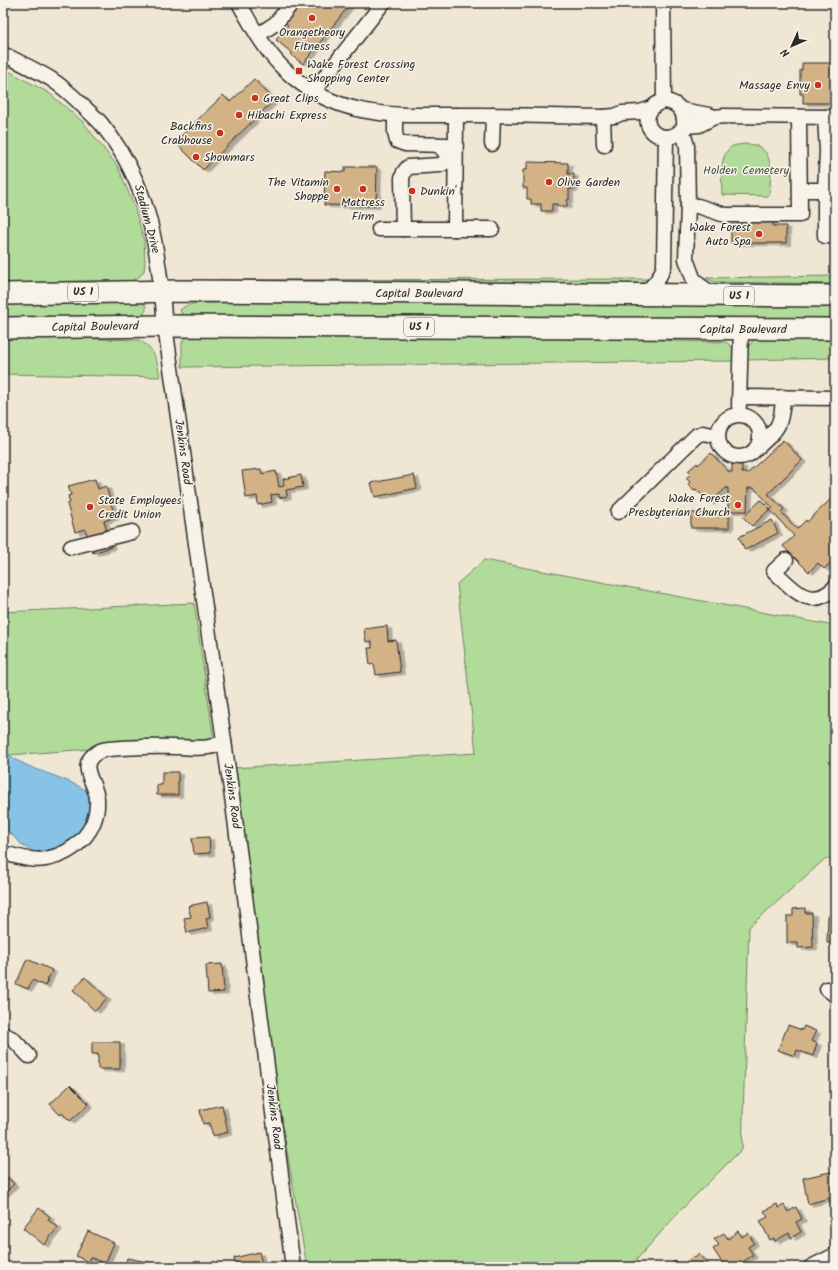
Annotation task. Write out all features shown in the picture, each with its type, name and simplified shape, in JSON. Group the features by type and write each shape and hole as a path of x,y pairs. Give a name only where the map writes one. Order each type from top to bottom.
{"highway":[{"name":"Capital Boulevard","path":"3,294 162,291 835,296"},
{"name":"Capital Boulevard","path":"3,328 165,326 835,329"}],"street":[{"path":"239,3 258,35 284,69 313,92 348,108 395,115 609,116 622,113 640,112 658,104 674,103 682,110 714,117"},
{"path":"258,35 276,23 292,3"},
{"path":"313,92 383,3"},
{"path":"649,127 648,117 658,104 663,3"},
{"name":"Stadium Drive","path":"3,54 53,80 73,96 103,126 130,165 143,195 156,243 165,326"},
{"path":"682,110 684,116 683,128 687,146 688,206 686,259 693,278 698,284 715,296"},
{"path":"395,115 395,133 397,141 405,144 455,145"},
{"path":"454,229 456,115"},
{"path":"492,144 493,115"},
{"path":"609,116 631,120 649,127 656,134 666,137 676,134 683,128 699,126 714,117 830,117 831,151 826,190 825,236 835,236"},
{"path":"604,145 609,116"},
{"path":"688,206 698,206 725,215 800,215 799,117"},
{"path":"642,295 655,285 664,266 666,137"},
{"path":"403,229 402,178 404,172 408,167 440,165 446,162 447,157 444,150 438,145"},
{"path":"800,190 826,190"},
{"path":"379,229 492,229"},
{"name":"Jenkins Road","path":"165,326 224,742 293,1267"},
{"path":"739,414 741,328"},
{"path":"740,397 835,398"},
{"path":"758,447 760,432 758,425 746,416 739,414 733,416 722,423 719,429 719,443 727,454 740,457 747,456 753,452 776,430 782,416 783,397"},
{"path":"618,512 697,435 704,433 718,436"},
{"path":"71,547 132,532"},
{"path":"786,560 774,572 803,596 813,598 821,597 835,587"},
{"path":"3,853 25,858 44,860 69,852 86,837 93,824 97,811 97,796 88,768 89,761 94,754 105,750 155,746 209,747 224,742"},
{"path":"3,1034 13,1040 29,1056"},
{"path":"811,1267 835,1255"}],"green space":[{"path":"3,68 49,93 83,122 118,167 134,206 144,240 144,271 139,277 127,284 3,288"},
{"name":"Holden Cemetery","path":"746,144 759,147 765,152 768,158 771,170 769,196 722,195 722,168 725,155 733,146"},
{"path":"835,276 835,284 714,282 706,278"},
{"path":"655,279 646,286 352,286 219,280"},
{"path":"431,299 835,302 835,324 187,317 181,313 180,310 188,305 204,303"},
{"path":"142,302 146,306 146,309 145,313 141,315 3,319 3,304"},
{"path":"188,334 598,336 725,342 733,349 735,361 182,367 182,342"},
{"path":"25,337 139,340 152,351 158,365 160,377 3,374 3,338"},
{"path":"755,338 835,338 835,358 747,360 747,348"},
{"path":"484,560 835,626 835,863 826,858 749,927 742,1149 679,1212 630,1267 307,1267 282,1123 232,768 476,753 457,584"},
{"path":"194,603 214,740 9,755 3,750 3,612"}],"water":[{"path":"3,750 10,756 26,765 70,782 86,791 94,805 84,830 58,849 48,852 35,852 23,846 3,826"}],"building":[{"path":"300,3 351,3 303,64 291,55 292,53 276,40 288,25 284,22"},
{"name":"Massage Envy","path":"802,63 833,63 833,82 835,82 835,88 833,88 833,103 803,103 803,94 800,94 800,70 802,70"},
{"path":"254,79 274,100 203,170 175,142 223,95 230,102"},
{"name":"Olive Garden","path":"527,162 568,163 568,174 574,174 574,189 569,189 569,200 567,200 567,206 557,206 557,204 552,204 552,211 541,211 541,204 531,204 531,199 527,199 527,188 523,188 523,170 527,170"},
{"path":"345,167 377,167 376,206 324,205 325,171 345,172"},
{"name":"Wake Forest Auto Spa","path":"746,218 773,218 773,226 786,226 786,243 731,243 731,225 746,225"},
{"name":"Wake Forest Presbyterian Church","path":"783,440 802,460 768,494 784,509 781,512 797,529 806,520 807,522 833,497 835,499 835,558 824,569 818,563 809,572 783,546 794,536 770,510 773,508 754,488 748,488 747,511 728,511 728,488 726,488 710,503 696,489 694,491 688,484 690,482 686,478 691,474 688,471 697,463 698,465 711,453 729,472 732,472 732,464 742,465 742,473 748,473"},
{"path":"261,469 262,474 276,471 279,487 284,486 283,479 301,475 303,487 286,490 287,496 279,498 279,494 271,495 272,502 258,505 257,496 246,498 242,471"},
{"path":"414,475 417,488 375,497 371,483"},
{"path":"95,479 98,489 106,486 115,517 104,521 111,547 93,553 85,529 75,532 67,504 70,503 68,496 71,495 68,486"},
{"path":"761,500 770,509 752,526 743,517"},
{"path":"691,513 729,513 729,528 691,528"},
{"path":"772,520 778,533 745,550 739,537"},
{"path":"387,626 388,641 396,640 400,672 376,675 374,664 370,665 368,648 372,648 372,641 366,642 364,629"},
{"path":"162,772 178,772 178,795 157,795 157,785 162,785"},
{"path":"209,837 210,853 194,854 192,838"},
{"path":"207,902 210,917 206,918 208,928 187,933 184,918 191,917 188,906"},
{"path":"805,908 805,913 812,913 813,947 798,948 798,943 787,943 787,916 793,916 793,909"},
{"path":"828,916 835,916 835,944 827,943"},
{"path":"27,959 52,970 45,986 32,980 28,989 16,984"},
{"path":"222,964 224,992 208,993 206,965"},
{"path":"85,977 107,998 95,1011 73,990"},
{"path":"788,1025 802,1030 804,1026 816,1031 811,1041 817,1043 813,1056 797,1050 795,1056 778,1050"},
{"path":"92,1042 120,1042 120,1069 98,1069 98,1054 92,1054"},
{"path":"70,1085 89,1104 70,1121 62,1113 60,1115 50,1104"},
{"path":"222,1105 228,1132 213,1136 209,1123 203,1124 200,1110"},
{"path":"835,1171 835,1201 830,1203 829,1198 808,1204 803,1178"},
{"path":"3,1173 14,1184 3,1195"},
{"path":"777,1204 779,1208 784,1205 788,1212 796,1207 802,1219 796,1222 801,1232 791,1238 789,1233 775,1241 774,1238 770,1240 760,1221 768,1217 764,1211"},
{"path":"39,1208 50,1217 48,1220 58,1227 44,1245 23,1228"},
{"path":"88,1231 114,1243 105,1264 90,1257 88,1262 76,1256"},
{"path":"738,1231 742,1237 748,1233 754,1243 748,1247 753,1255 735,1267 725,1267 713,1249 719,1245 714,1239 724,1233 728,1239"},
{"path":"259,1252 263,1267 236,1267 234,1258"},
{"path":"699,1254 706,1263 703,1267 681,1267 693,1256 695,1258"},
{"path":"127,1258 153,1263 153,1267 125,1267"},
{"path":"675,1261 681,1267 668,1267"}],"place":[{"name":"Orangetheory Fitness","path":"312,18"},
{"name":"Wake Forest Crossing Shopping Center","path":"299,71"},
{"name":"Massage Envy","path":"818,85"},
{"name":"Great Clips","path":"255,98"},
{"name":"Hibachi Express","path":"239,115"},
{"name":"Backfins Crabhouse","path":"220,133"},
{"name":"Showmars","path":"196,157"},
{"name":"Olive Garden","path":"549,182"},
{"name":"The Vitamin Shoppe","path":"337,189"},
{"name":"Mattress Firm","path":"363,189"},
{"name":"Dunkin'","path":"412,191"},
{"name":"Wake Forest Auto Spa","path":"759,234"},
{"name":"Wake Forest Presbyterian Church","path":"738,505"},
{"name":"State Employees' Credit Union","path":"90,507"}]}
